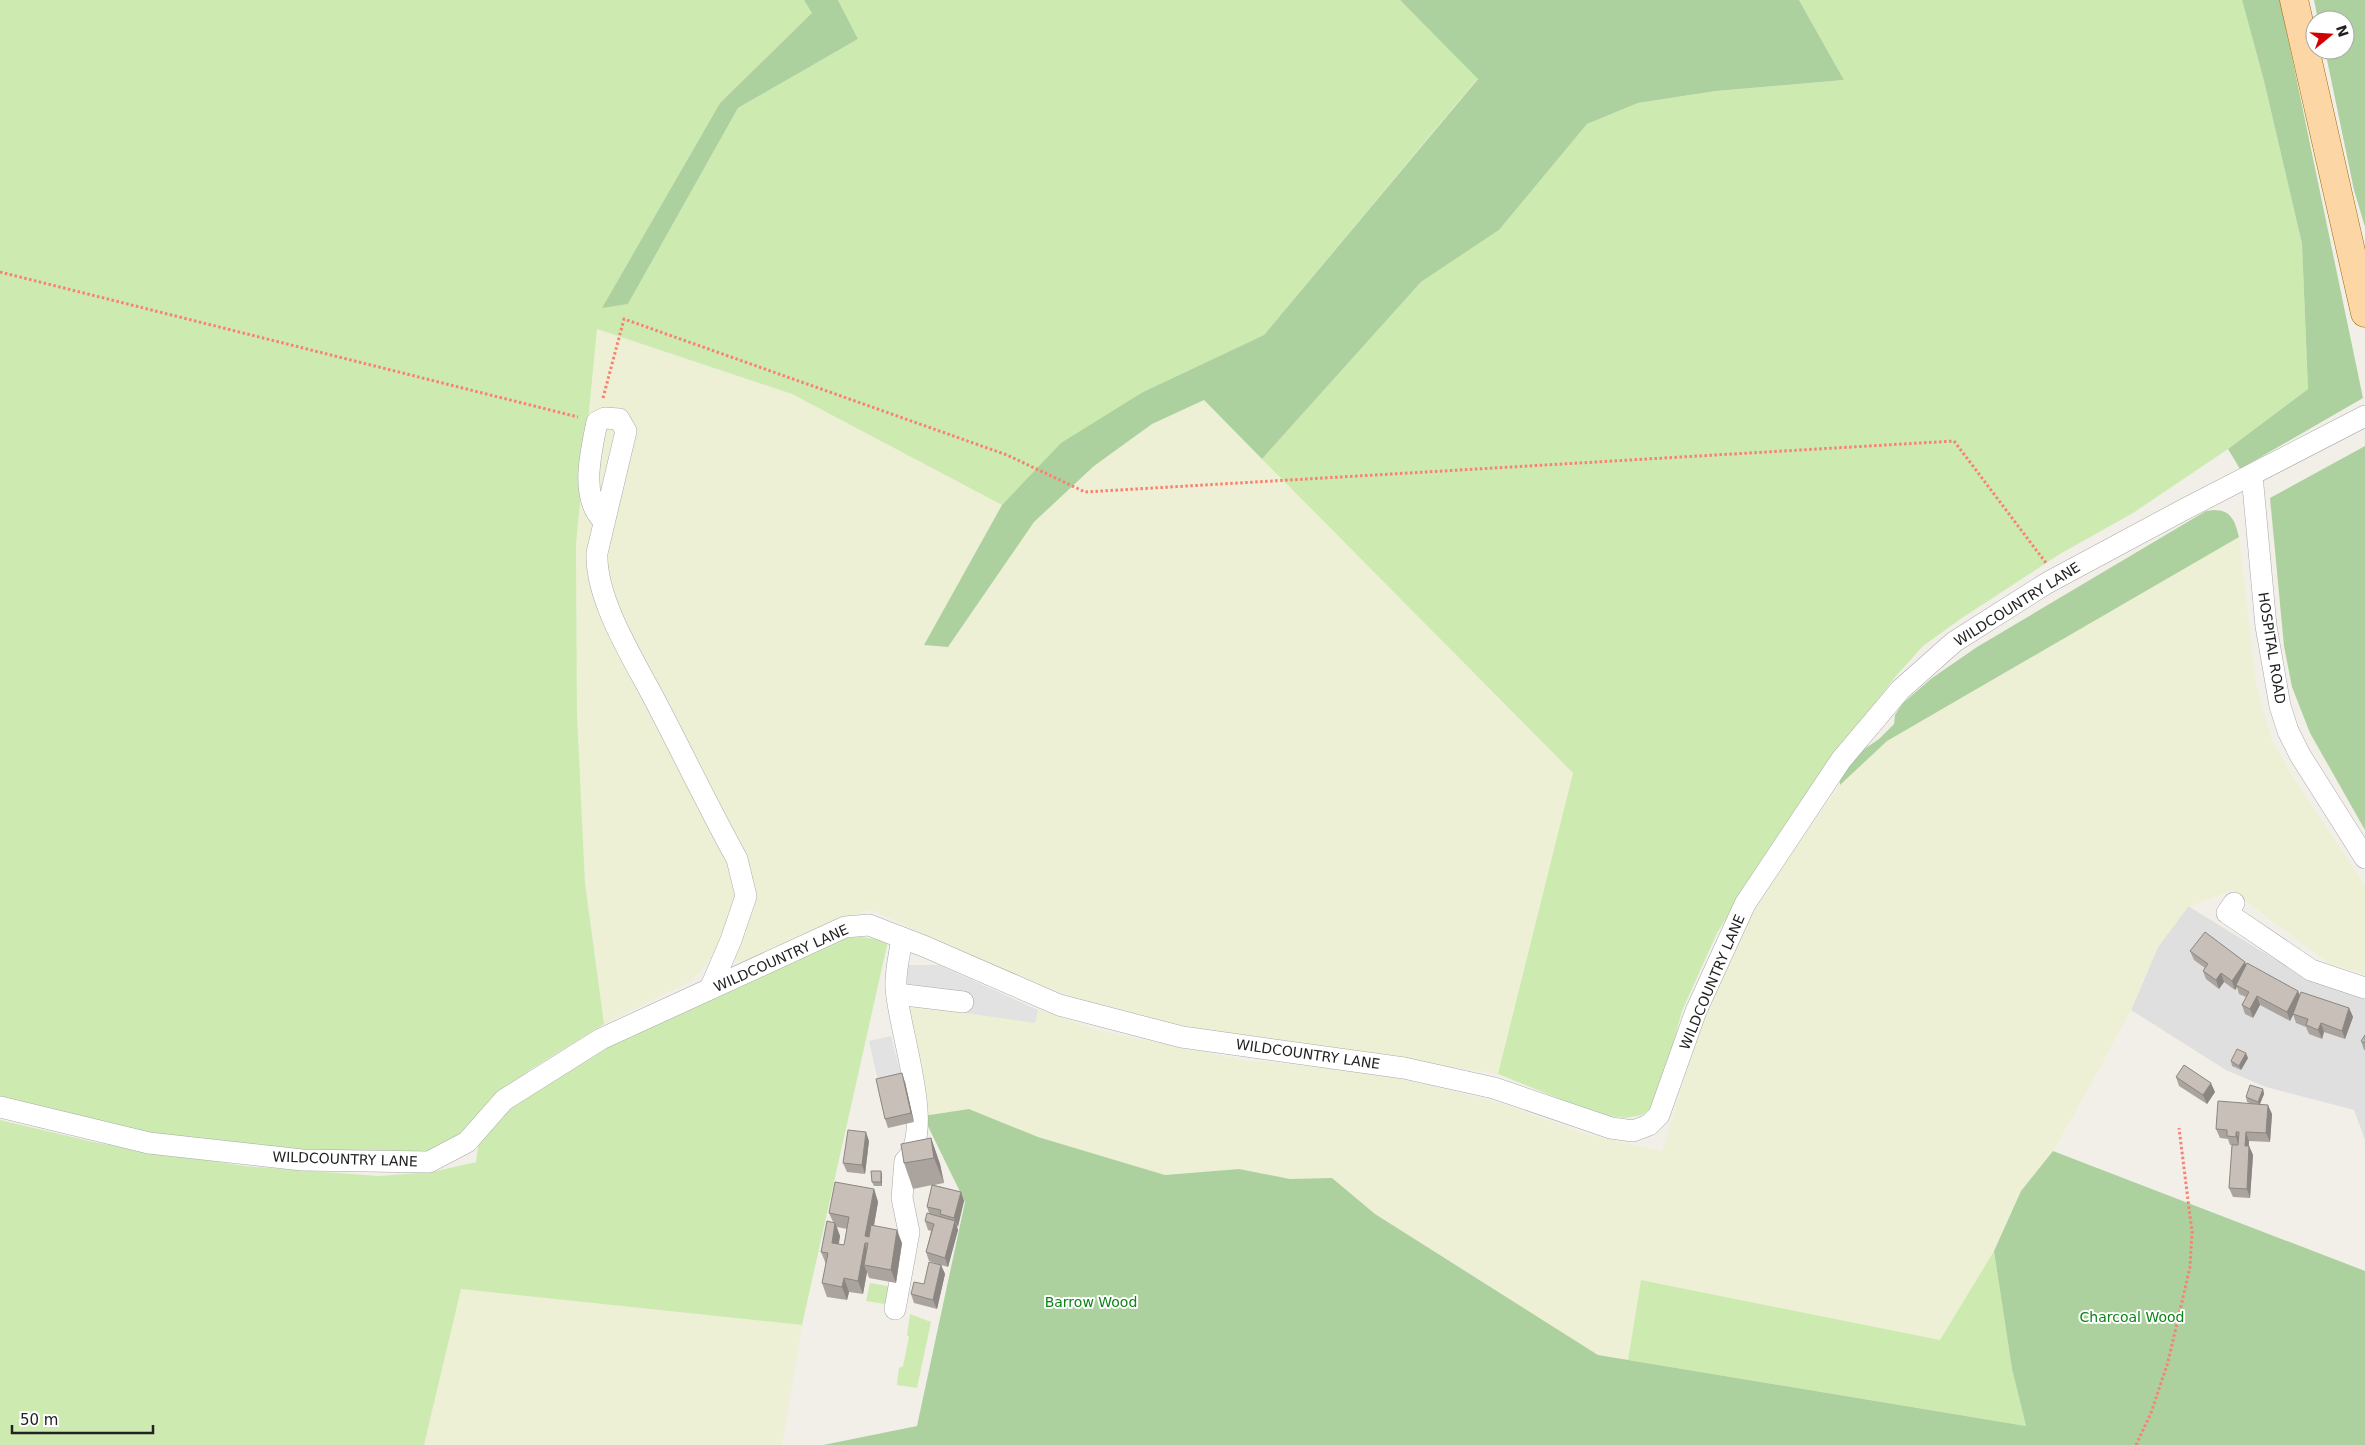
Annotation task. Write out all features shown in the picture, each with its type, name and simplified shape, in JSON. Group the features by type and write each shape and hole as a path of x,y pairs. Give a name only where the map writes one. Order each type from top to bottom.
{"main road":[{"path":"2294,0 2365,313"}],"street":[{"name":"WILDCOUNTRY LANE","path":"0,1107 149,1143 302,1160 429,1162 467,1142 504,1100 601,1040 845,927 869,925 1059,1005 1182,1037 1404,1068 1494,1088 1611,1128 1633,1131 1649,1125 1659,1115 1696,1010 1745,904 1841,760 1900,690 1954,642 2057,578 2365,416"},
{"path":"604,521 598,515 591,502 590,466 597,422 605,418 620,419 626,431 597,553 596,571 600,588 620,632 737,859 746,896 731,940 710,989"},
{"name":"HOSPITAL ROAD","path":"2252,475 2266,626 2280,706 2288,731 2300,755 2365,858"},
{"path":"2234,903 2227,913 2311,970 2365,988"},
{"path":"895,1309 909,1232 902,1198 905,1161 911,1155 918,1123 896,987 902,938"},
{"path":"897,994 963,1002"}],"path":[{"path":"0,272 597,422 624,319 1007,456 1085,492 1954,440 2057,578"},
{"path":"2136,1445 2151,1412 2168,1362 2190,1267 2192,1232 2179,1128"}],"shaded area":[{"path":"2188,906 2305,978 2365,995 2365,1140 2354,1110 2266,1087 2226,1070 2131,1010 2158,947"},
{"path":"901,965 939,965 1038,1010 1035,1023 902,1004"},
{"path":"891,1036 902,1080 879,1085 869,1041"}],"green space":[{"path":"0,0 804,0 813,13 720,103 603,307 628,304 738,108 858,39 838,0 1400,0 1478,78 1264,335 1143,392 1027,480 1002,505 792,394 597,329 576,544 577,714 585,883 604,1024 528,1071 461,1134 432,1150 413,1154 300,1154 148,1134 0,1099"},
{"path":"804,0 838,0 858,39 738,108 628,304 602,308 720,103 812,13"},
{"path":"1400,0 1799,0 1844,80 1716,91 1638,103 1587,124 1499,230 1421,282 1262,459 1204,400 1152,424 1094,466 1034,522 948,647 924,645 1002,505 1061,443 1143,392 1264,335 1478,79"},
{"path":"1799,0 2242,0 2264,81 2302,244 2308,389 2228,449 2133,513 2060,554 1962,618 1923,646 1896,676 1865,716 1749,882 1717,933 1682,1011 1664,1078 1652,1107 1642,1115 1626,1118 1600,1115 1498,1074 1573,773 1262,459 1421,282 1499,230 1587,124 1638,103 1716,91 1844,80"},
{"path":"2242,0 2280,0 2363,398 2240,469 2228,449 2308,389 2302,244 2264,81"},
{"path":"2314,0 2365,0 2365,227 2354,190 2327,60 2355,60 2355,10 2316,10"},
{"path":"597,329 792,394 1002,505 925,644 948,647 1034,522 1094,466 1152,424 1204,400 1573,773 1498,1074 1226,1034 1152,1019 1081,1000 997,969 870,909 743,963 726,956 711,958 693,980 604,1024 585,883 577,714 576,544"},
{"path":"2365,446 2365,830 2310,733 2292,687 2284,646 2270,498"},
{"path":"2206,511 2225,512 2232,518 2239,537 1887,741 1840,785 1840,776 1857,754 1879,739 1894,724 1895,715 1903,703 1932,678 1977,647"},
{"path":"2239,537 2256,683 2271,737 2294,779 2365,885 2365,974 2331,965 2231,890 2188,907 2158,947 2131,1010 2086,1093 2053,1151 2021,1191 1994,1251 1940,1340 1641,1280 1628,1360 1598,1355 1375,1214 1332,1178 1290,1179 1239,1169 1165,1175 1038,1137 969,1109 923,1116 901,965 939,965 1031,1007 1100,1031 1244,1060 1396,1077 1501,1103 1585,1134 1662,1151 1704,1015 1736,942 1775,876 1840,785 1887,741"},
{"path":"861,937 888,941 802,1325 461,1289 424,1445 0,1445 0,1120 98,1143 244,1166 379,1176 432,1172 476,1162 479,1139 510,1106 593,1054 847,938"},
{"name":"Barrow Wood","path":"969,1109 1038,1137 1165,1175 1239,1169 1290,1179 1332,1178 1375,1214 1598,1355 2026,1426 2012,1369 1994,1251 2021,1191 2053,1151 2365,1271 2365,1445 823,1445 917,1426 965,1202 923,1116"},
{"path":"1994,1251 2012,1369 2026,1426 1628,1360 1641,1280 1940,1340"},
{"path":"870,1283 894,1287 891,1305 866,1301"},
{"path":"460,1289 802,1325 782,1445 424,1445"},
{"path":"910,1314 931,1322 917,1388 897,1385 899,1368 903,1366 909,1337 907,1335"}],"building":[{"path":"2205,932 2245,962 2232,981 2221,973 2216,980 2203,971 2208,964 2190,951"},
{"path":"2247,963 2298,991 2287,1012 2257,996 2250,1009 2242,1005 2249,992 2236,985"},
{"path":"2301,992 2349,1008 2342,1031 2321,1023 2318,1030 2306,1025 2308,1019 2293,1014"},
{"path":"2365,1035 2365,1043 2361,1041"},
{"path":"2237,1049 2246,1053 2239,1066 2231,1061"},
{"path":"2184,1065 2211,1083 2203,1095 2176,1077"},
{"path":"902,1073 911,1113 885,1119 876,1079"},
{"path":"2250,1085 2263,1089 2258,1102 2246,1097"},
{"path":"2218,1101 2268,1105 2266,1133 2246,1132 2245,1146 2249,1146 2247,1189 2229,1188 2232,1145 2238,1145 2239,1132 2236,1132 2236,1137 2227,1136 2227,1130 2216,1129"},
{"path":"848,1130 866,1132 862,1165 843,1163"},
{"path":"931,1138 934,1158 904,1163 901,1144"},
{"path":"871,1171 881,1171 881,1182 872,1182"},
{"path":"835,1182 874,1189 865,1236 869,1237 871,1225 897,1230 891,1270 864,1265 868,1243 865,1243 858,1281 844,1278 842,1287 822,1283 828,1253 821,1252 827,1221 835,1223 832,1243 844,1245 849,1217 829,1213"},
{"path":"932,1185 961,1192 954,1218 940,1214 941,1210 927,1207"},
{"path":"927,1213 955,1221 945,1258 926,1252 934,1224 925,1221"},
{"path":"929,1262 941,1265 933,1300 911,1294 914,1282 924,1284"}],"park label":[{"name":"Charcoal Wood","path":"2132,1317"}]}
